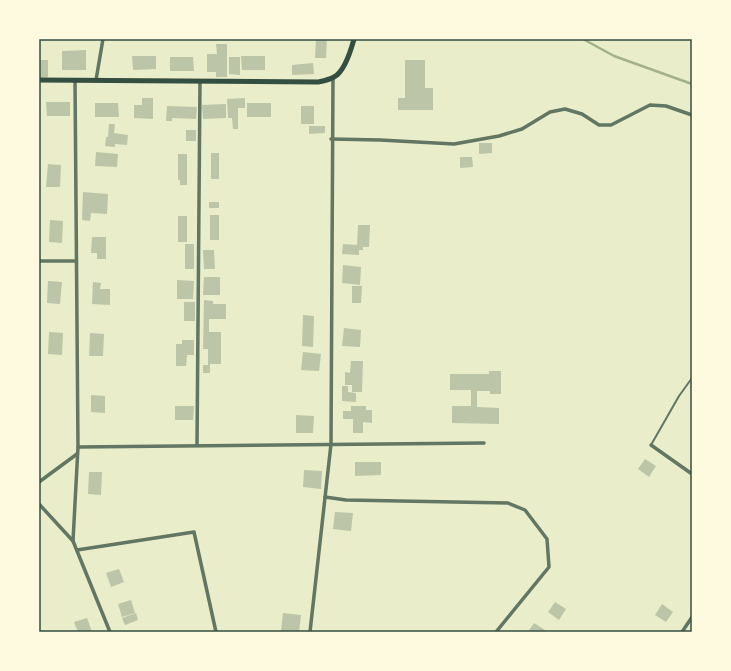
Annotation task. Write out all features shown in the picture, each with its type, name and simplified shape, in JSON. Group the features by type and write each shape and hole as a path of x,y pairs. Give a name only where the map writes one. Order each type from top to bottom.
{"main road":[{"path":"39,80 318,82 333,78 337,75 344,65 354,39"}],"street":[{"path":"96,80 103,39"},
{"path":"310,632 331,444 333,78"},
{"path":"73,541 78,447 75,80"},
{"path":"197,445 200,80"},
{"path":"332,139 454,144 499,136 522,129 550,112 565,109 582,114 599,125 611,125 650,105 666,106 692,115"},
{"path":"39,261 76,260"},
{"path":"78,447 484,443"},
{"path":"651,446 692,474"},
{"path":"39,482 77,454"},
{"path":"325,497 346,500 508,503 525,510 547,539 549,567 496,632"},
{"path":"39,504 73,541 110,632"},
{"path":"77,550 194,532 216,632"},
{"path":"682,632 692,617"}],"lane":[{"path":"651,446 678,396 692,378"}],"building":[{"path":"316,39 327,39 326,58 315,58"},
{"path":"216,44 227,44 227,77 216,77 216,72 207,72 207,54 217,54"},
{"path":"86,50 86,70 62,70 62,51"},
{"path":"132,56 156,56 156,69 133,70"},
{"path":"241,56 265,56 265,70 242,70"},
{"path":"170,57 193,57 194,71 170,71"},
{"path":"229,57 240,57 240,75 229,74"},
{"path":"39,60 48,60 48,77 39,78"},
{"path":"405,60 425,60 425,88 433,88 433,110 398,110 398,98 405,98"},
{"path":"313,63 314,74 292,75 292,65"},
{"path":"142,98 153,98 153,119 134,118 134,105 142,105"},
{"path":"245,98 245,108 238,108 238,129 233,129 232,118 228,118 227,99"},
{"path":"46,102 70,102 70,116 47,116"},
{"path":"95,103 118,103 119,117 95,117"},
{"path":"247,103 271,103 271,117 247,117"},
{"path":"226,104 226,118 203,119 202,105"},
{"path":"167,106 197,107 196,119 172,118 172,121 166,121"},
{"path":"301,106 314,106 314,124 301,124"},
{"path":"109,124 115,124 114,133 128,135 127,145 115,144 115,147 105,146 106,137 108,137"},
{"path":"309,126 325,126 325,133 309,134"},
{"path":"186,130 196,130 196,141 186,141"},
{"path":"479,143 492,143 492,153 479,154"},
{"path":"96,152 118,154 117,167 95,166"},
{"path":"211,153 219,153 219,179 211,179"},
{"path":"178,154 187,154 187,185 180,185 180,180 178,180"},
{"path":"460,157 472,157 473,167 460,168"},
{"path":"48,164 61,165 60,187 46,187"},
{"path":"83,192 108,194 107,214 91,213 90,221 82,220"},
{"path":"209,202 219,202 219,208 209,208"},
{"path":"210,215 219,215 219,240 210,240"},
{"path":"178,216 187,216 187,242 178,242"},
{"path":"50,220 63,221 62,243 49,242"},
{"path":"358,225 370,225 369,247 363,247 363,250 359,250 359,255 342,254 343,244 357,245"},
{"path":"92,237 106,237 106,259 97,259 97,253 91,253"},
{"path":"185,244 194,244 194,269 185,269"},
{"path":"203,250 214,250 215,269 204,269"},
{"path":"343,265 361,267 360,285 342,283"},
{"path":"204,277 220,277 220,295 203,295"},
{"path":"177,280 194,281 193,299 177,299"},
{"path":"48,281 62,282 60,304 47,303"},
{"path":"93,282 101,283 100,289 110,289 110,305 92,304"},
{"path":"352,286 362,286 361,303 352,303"},
{"path":"204,300 213,301 213,304 226,304 226,319 209,319 209,332 221,332 221,364 210,364 210,373 203,373 203,365 208,365 208,349 203,349"},
{"path":"184,302 195,302 195,321 184,321"},
{"path":"303,315 314,316 313,347 302,346"},
{"path":"344,328 361,330 360,347 342,346"},
{"path":"49,332 63,333 62,355 48,354"},
{"path":"90,333 104,334 103,356 89,356"},
{"path":"182,340 194,340 194,355 187,355 186,366 176,366 176,344 182,344"},
{"path":"303,352 321,354 319,371 301,370"},
{"path":"351,361 363,361 362,392 352,392 352,385 345,385 345,372 350,373"},
{"path":"489,371 501,371 501,394 490,394 490,391 477,391 477,407 499,408 499,424 452,423 452,406 471,406 471,390 450,390 450,374 489,374"},
{"path":"342,386 348,386 348,392 356,393 356,402 342,401"},
{"path":"91,395 105,396 105,413 91,412"},
{"path":"175,406 194,406 193,420 175,420"},
{"path":"351,406 366,406 366,410 372,410 372,423 363,422 363,433 353,433 353,419 343,419 343,411 351,411"},
{"path":"296,415 314,416 313,433 296,433"},
{"path":"645,459 656,466 649,477 638,469"},
{"path":"355,462 381,462 381,475 355,476"},
{"path":"304,470 322,471 321,489 303,487"},
{"path":"89,472 102,472 101,495 88,494"},
{"path":"335,512 353,513 351,531 333,529"},
{"path":"119,569 124,582 111,587 106,573"},
{"path":"131,600 135,613 122,617 118,604"},
{"path":"555,602 566,609 559,620 548,612"},
{"path":"662,604 673,612 666,622 655,615"},
{"path":"136,613 138,620 125,625 122,618"},
{"path":"283,613 301,615 299,632 281,631"},
{"path":"87,618 92,632 78,632 74,622"},
{"path":"534,623 545,630 544,632 528,632"}],"waterway":[{"path":"583,39 614,56 692,84"}]}
